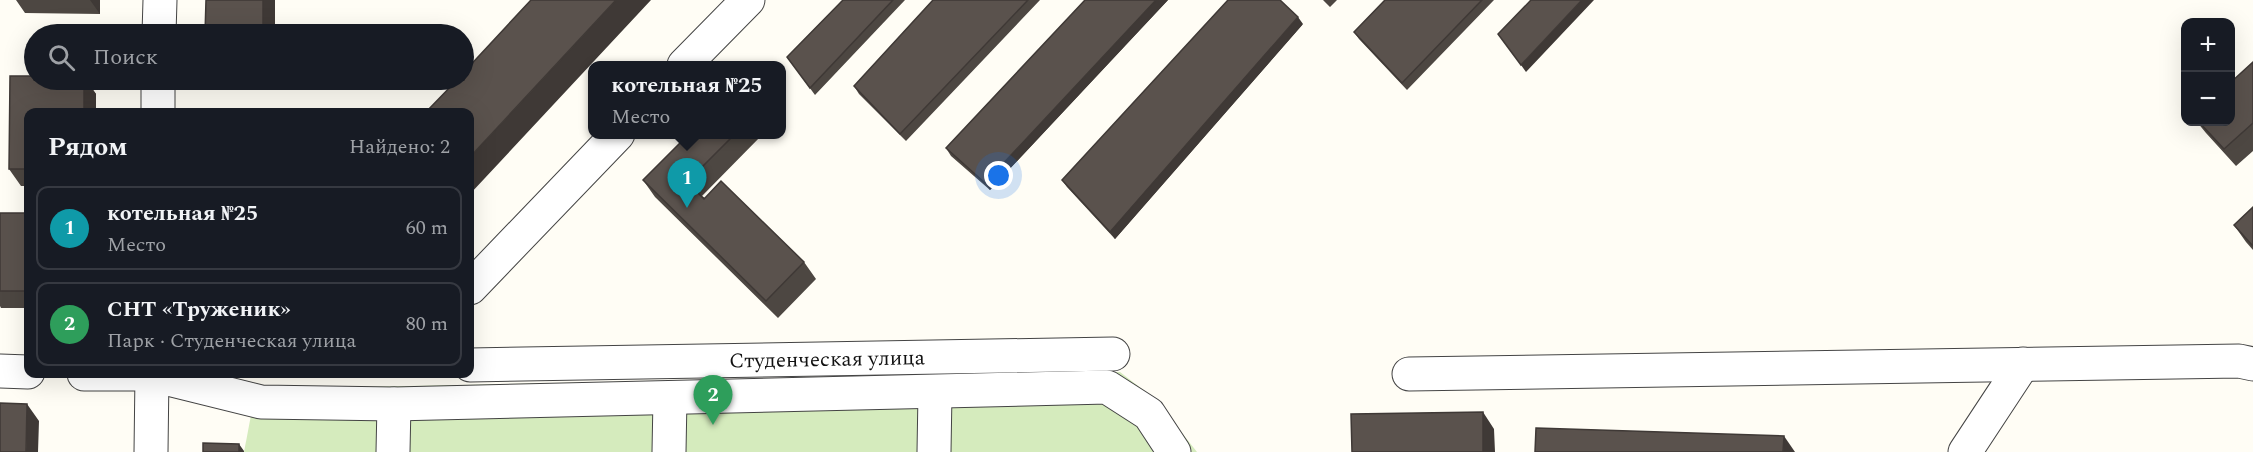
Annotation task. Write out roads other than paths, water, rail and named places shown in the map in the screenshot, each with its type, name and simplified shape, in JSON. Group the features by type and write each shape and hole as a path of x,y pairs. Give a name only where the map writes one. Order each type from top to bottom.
{"street":[{"path":"159,24 160,0"},
{"path":"689,61 747,0"},
{"path":"158,90 158,108"},
{"path":"474,284 614,139"},
{"name":"Студенческая улица","path":"474,365 1113,354"},
{"path":"1409,374 2239,361 2253,364"},
{"path":"1965,452 2023,364"},
{"path":"0,371 24,372"},
{"path":"151,452 152,378"},
{"path":"168,378 261,402 394,404 935,393 1107,387 1149,414 1174,452"},
{"path":"934,452 935,393"},
{"path":"669,452 670,398"},
{"path":"393,452 394,404"}],"place":[{"name":"котельная №25","path":"687,208"},
{"name":"СНТ «Труженик»","path":"713,425"}]}
